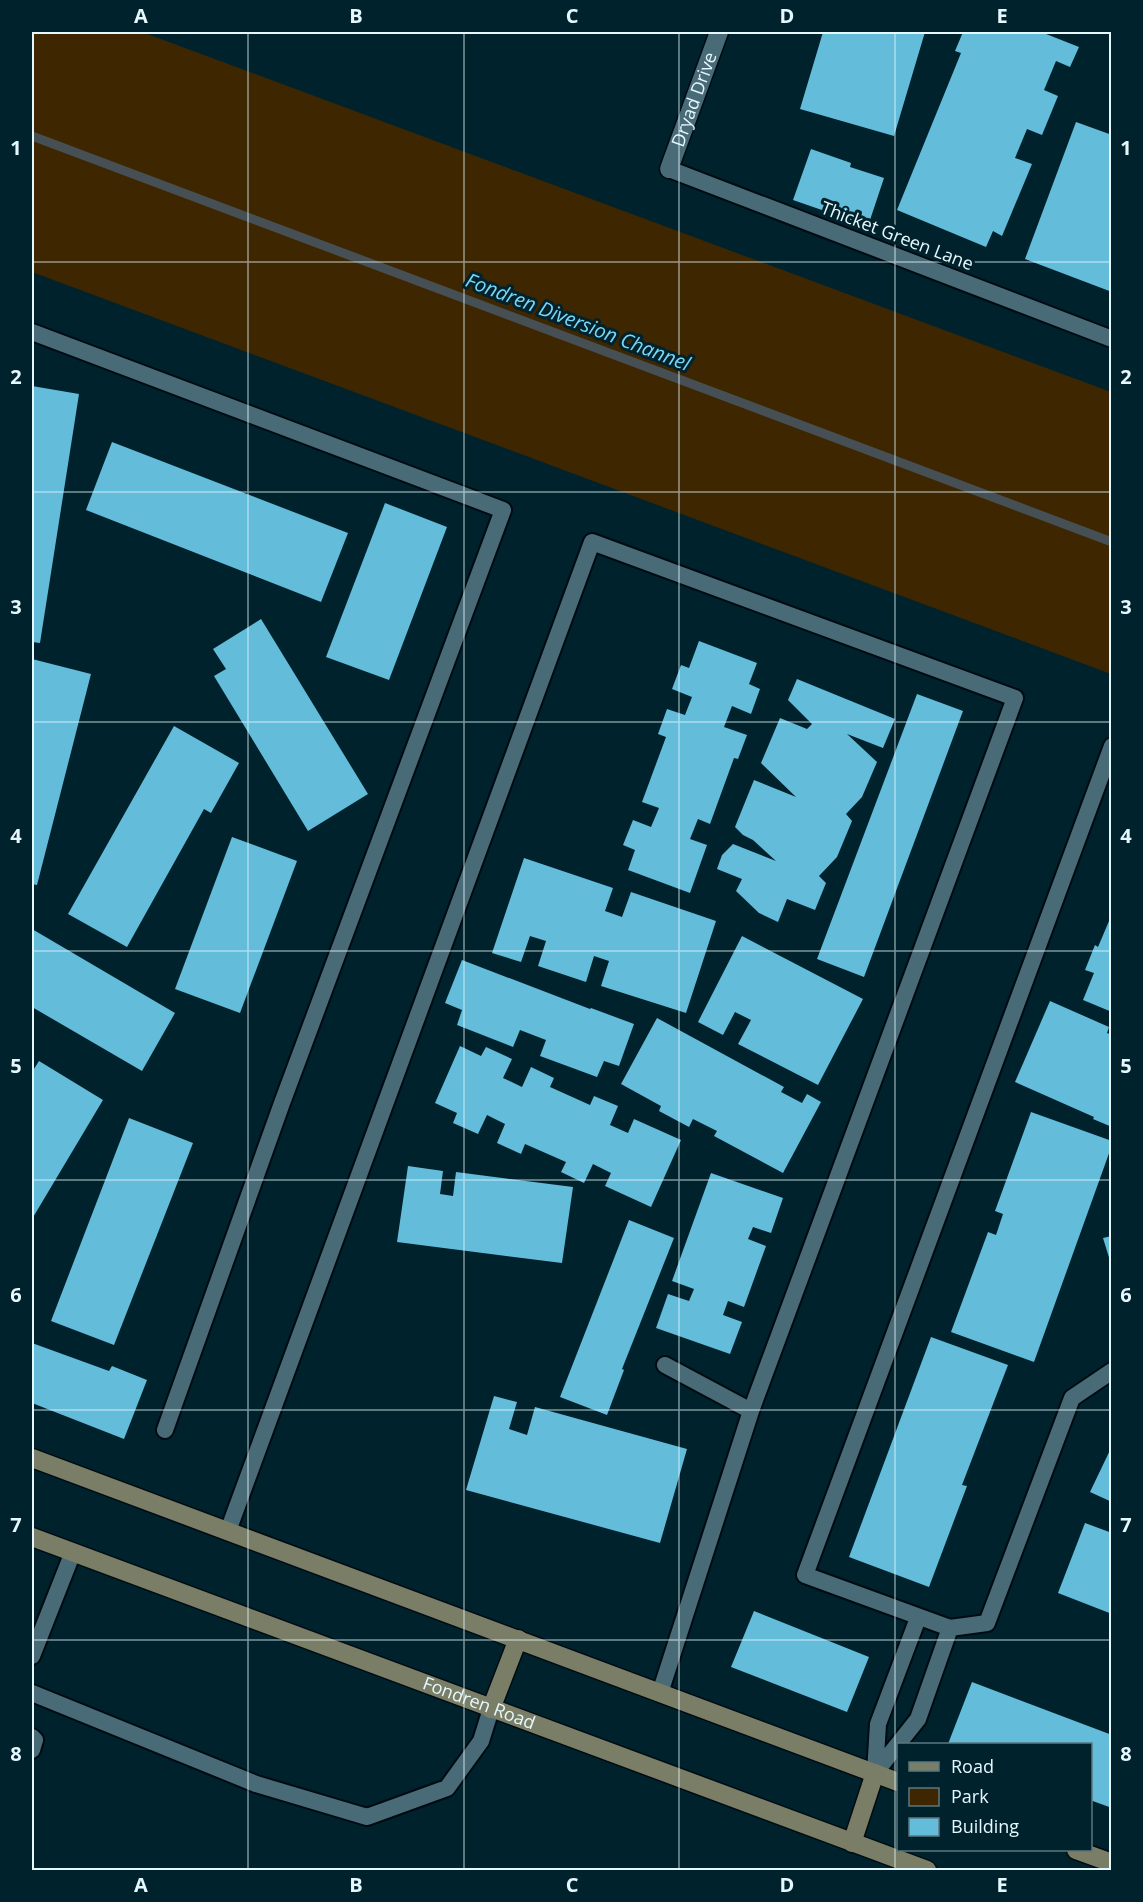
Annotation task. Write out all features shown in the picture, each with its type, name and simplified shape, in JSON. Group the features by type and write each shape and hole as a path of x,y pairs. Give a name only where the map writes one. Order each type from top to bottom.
{"main road":[{"path":"32,1458 897,1782"},
{"name":"Fondren Road","path":"32,1537 927,1870"},
{"path":"491,1708 518,1640"},
{"path":"852,1843 875,1773"},
{"path":"1080,1851 1112,1863"}],"street":[{"name":"Dryad Drive","path":"669,169 719,32"}],"lane":[{"name":"Thicket Green Lane","path":"669,169 1112,339"},
{"path":"32,332 503,510 286,1092 165,1430"},
{"path":"228,1531 592,542 1015,698 751,1411 660,1693"},
{"path":"1112,746 805,1575 950,1628 987,1623 1072,1398 1112,1371"},
{"path":"665,1365 751,1411"},
{"path":"32,1656 73,1552"},
{"path":"875,1773 878,1724 918,1618"},
{"path":"899,1743 918,1719 950,1628"},
{"path":"32,1694 256,1784 367,1817 447,1788 481,1741 491,1708"},
{"path":"32,1737 35,1740 32,1750"},
{"path":"875,1773 897,1745"}],"green space":[{"path":"32,32 142,32 1111,392 1111,674 32,272"}],"building":[{"path":"823,32 925,32 894,136 800,109"},
{"path":"963,32 1041,32 1079,47 1070,67 1056,61 1044,90 1058,96 1042,135 1027,129 1015,158 1032,164 1002,236 993,231 986,247 897,210 961,53 955,51"},
{"path":"1076,122 1112,135 1112,292 1025,259"},
{"path":"811,149 851,163 850,167 884,178 868,226 793,200"},
{"path":"32,386 79,394 40,643 32,642"},
{"path":"112,442 348,533 321,602 86,510"},
{"path":"385,503 447,527 389,680 326,657"},
{"path":"261,619 368,794 308,831 214,676 226,669 213,649"},
{"path":"699,641 757,663 749,684 760,689 751,714 732,706 724,727 747,735 738,759 734,758 710,824 698,819 690,839 707,845 690,893 628,870 635,850 623,845 633,820 651,827 659,808 642,802 666,737 658,734 667,709 685,715 692,697 672,689 681,665 689,668"},
{"path":"32,659 91,674 37,885 32,884"},
{"path":"797,679 895,719 883,748 847,734 877,762 862,797 846,814 852,821 837,857 819,876 826,883 815,910 787,899 778,922 759,913 736,891 742,879 717,869 722,855 733,844 776,861 735,827 754,780 796,797 761,763 780,718 807,729 812,724 788,700"},
{"path":"917,694 963,711 864,977 817,959"},
{"path":"174,726 239,763 211,813 204,809 127,947 68,914"},
{"path":"232,837 297,861 240,1013 175,989"},
{"path":"524,858 613,888 605,911 622,917 631,892 716,921 686,1013 601,986 609,961 594,956 586,982 538,966 546,941 530,936 521,962 492,953"},
{"path":"1112,914 1112,1012 1083,1000 1094,973 1085,970 1095,945 1098,947"},
{"path":"32,929 175,1013 142,1071 32,1007"},
{"path":"742,936 863,999 818,1085 738,1044 751,1020 735,1012 723,1035 698,1022"},
{"path":"462,960 634,1024 619,1066 604,1061 597,1077 540,1056 546,1040 520,1030 513,1047 457,1025 462,1010 445,1003"},
{"path":"1050,1001 1109,1027 1107,1033 1112,1035 1112,1127 1015,1082"},
{"path":"657,1018 784,1087 781,1092 802,1103 807,1094 821,1102 783,1173 714,1136 717,1131 693,1119 689,1127 659,1111 661,1106 621,1084"},
{"path":"460,1046 481,1056 486,1047 512,1059 503,1078 522,1087 531,1067 554,1078 550,1087 590,1105 594,1096 618,1106 610,1125 628,1133 634,1119 681,1140 651,1207 605,1186 611,1173 593,1164 584,1183 561,1172 566,1162 525,1144 521,1154 497,1143 505,1124 487,1115 478,1134 453,1123 457,1113 435,1103"},
{"path":"39,1061 103,1100 32,1219 32,1072"},
{"path":"1031,1112 1112,1141 1034,1362 951,1332 988,1232 996,1235 1003,1214 995,1211"},
{"path":"129,1118 193,1143 114,1345 51,1321"},
{"path":"408,1166 443,1171 440,1194 453,1196 456,1172 573,1187 562,1263 397,1242"},
{"path":"711,1173 783,1198 771,1233 753,1227 748,1239 766,1246 744,1307 728,1301 723,1315 742,1322 730,1354 656,1328 668,1294 689,1301 694,1289 672,1281"},
{"path":"629,1220 674,1238 622,1369 624,1370 607,1415 560,1397"},
{"path":"1112,1236 1112,1264 1111,1264 1103,1238"},
{"path":"931,1337 1008,1365 962,1485 967,1486 929,1587 849,1557"},
{"path":"32,1343 109,1371 112,1366 147,1380 124,1439 32,1403"},
{"path":"494,1396 517,1402 509,1429 527,1435 535,1407 687,1449 660,1543 466,1490"},
{"path":"1112,1446 1112,1502 1090,1492"},
{"path":"1085,1523 1112,1533 1112,1614 1058,1593"},
{"path":"754,1611 869,1657 847,1712 731,1667"},
{"path":"972,1682 1112,1735 1112,1808 1092,1801 1092,1743 948,1743"}],"waterway":[{"name":"Fondren Diversion Channel","path":"32,136 1112,542"}]}
